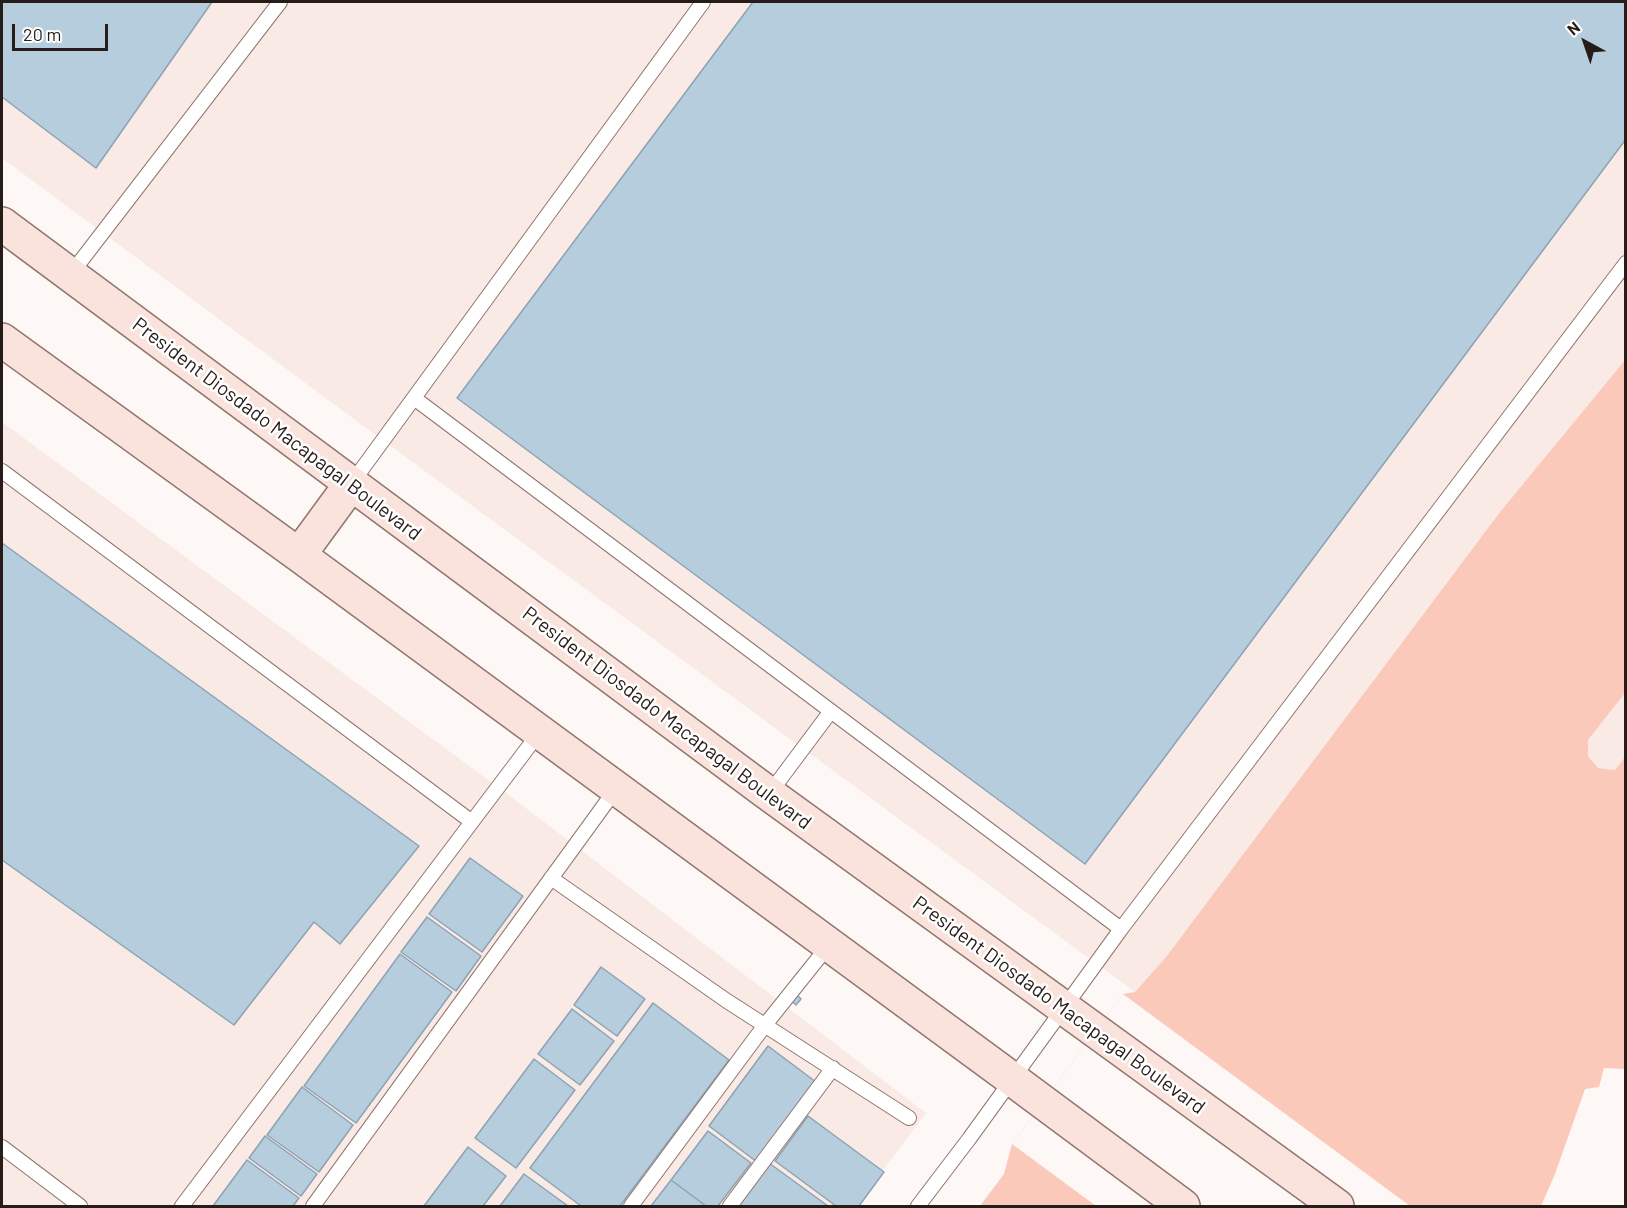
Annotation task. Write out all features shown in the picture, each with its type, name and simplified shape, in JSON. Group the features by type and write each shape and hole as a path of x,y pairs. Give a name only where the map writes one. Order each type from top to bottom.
{"main road":[{"name":"President Diosdado Macapagal Boulevard","path":"2,224 769,794 1337,1206"},
{"path":"2,342 299,555 1183,1206"},
{"path":"299,555 351,484"}],"lane":[{"path":"70,275 280,2"},
{"path":"351,484 703,2"},
{"path":"918,1206 1121,929 1626,263"},
{"path":"414,398 1121,929"},
{"path":"2,471 472,822"},
{"path":"769,794 831,711"},
{"path":"183,1206 539,733"},
{"path":"313,1206 616,789"},
{"path":"551,878 727,1001 909,1118"},
{"path":"631,1206 765,1025 829,945"},
{"path":"730,1206 833,1068"},
{"path":"2,1147 80,1206"}],"shaded area":[{"path":"2,2 1625,2 1625,360 1500,512 1166,957 1135,992 2,158"},
{"path":"1625,360 1625,693 1588,740 1588,756 1598,768 1615,770 1625,757 1625,1069 1604,1068 1599,1087 1585,1089 1555,1174 1541,1206 980,1206 1004,1174 1012,1144 1123,994 1135,992 1166,957 1500,512"},
{"path":"2,422 506,793 926,1113 856,1206 2,1206"},
{"path":"1625,693 1625,757 1615,770 1598,768 1588,756 1588,740"}],"pier":[{"path":"1123,994 1410,1206 1096,1206 1012,1144"}],"building":[{"path":"2,2 212,2 96,168 2,97"},
{"path":"753,2 1626,2 1626,139 1085,864 457,398"},
{"path":"2,543 419,846 340,944 314,922 234,1025 2,860"},
{"path":"470,858 523,896 482,952 429,914"},
{"path":"427,917 481,956 456,991 401,952"},
{"path":"400,954 452,992 356,1123 304,1086"},
{"path":"601,967 645,999 617,1036 574,1005"},
{"path":"795,993 801,999 796,1005 789,999"},
{"path":"653,1003 729,1060 620,1206 581,1206 530,1168"},
{"path":"572,1009 614,1041 580,1085 538,1054"},
{"path":"768,1046 816,1082 757,1162 709,1126"},
{"path":"534,1059 575,1090 516,1168 475,1138"},
{"path":"302,1087 353,1125 319,1172 267,1135"},
{"path":"808,1116 884,1172 859,1206 836,1206 775,1161"},
{"path":"708,1131 751,1163 718,1206 706,1206 671,1180"},
{"path":"265,1136 317,1174 301,1196 249,1158"},
{"path":"468,1147 506,1176 483,1206 424,1206"},
{"path":"247,1160 299,1198 293,1206 213,1206"},
{"path":"769,1163 828,1206 736,1206"},
{"path":"524,1174 568,1206 500,1206"},
{"path":"671,1180 706,1206 651,1206"}]}
